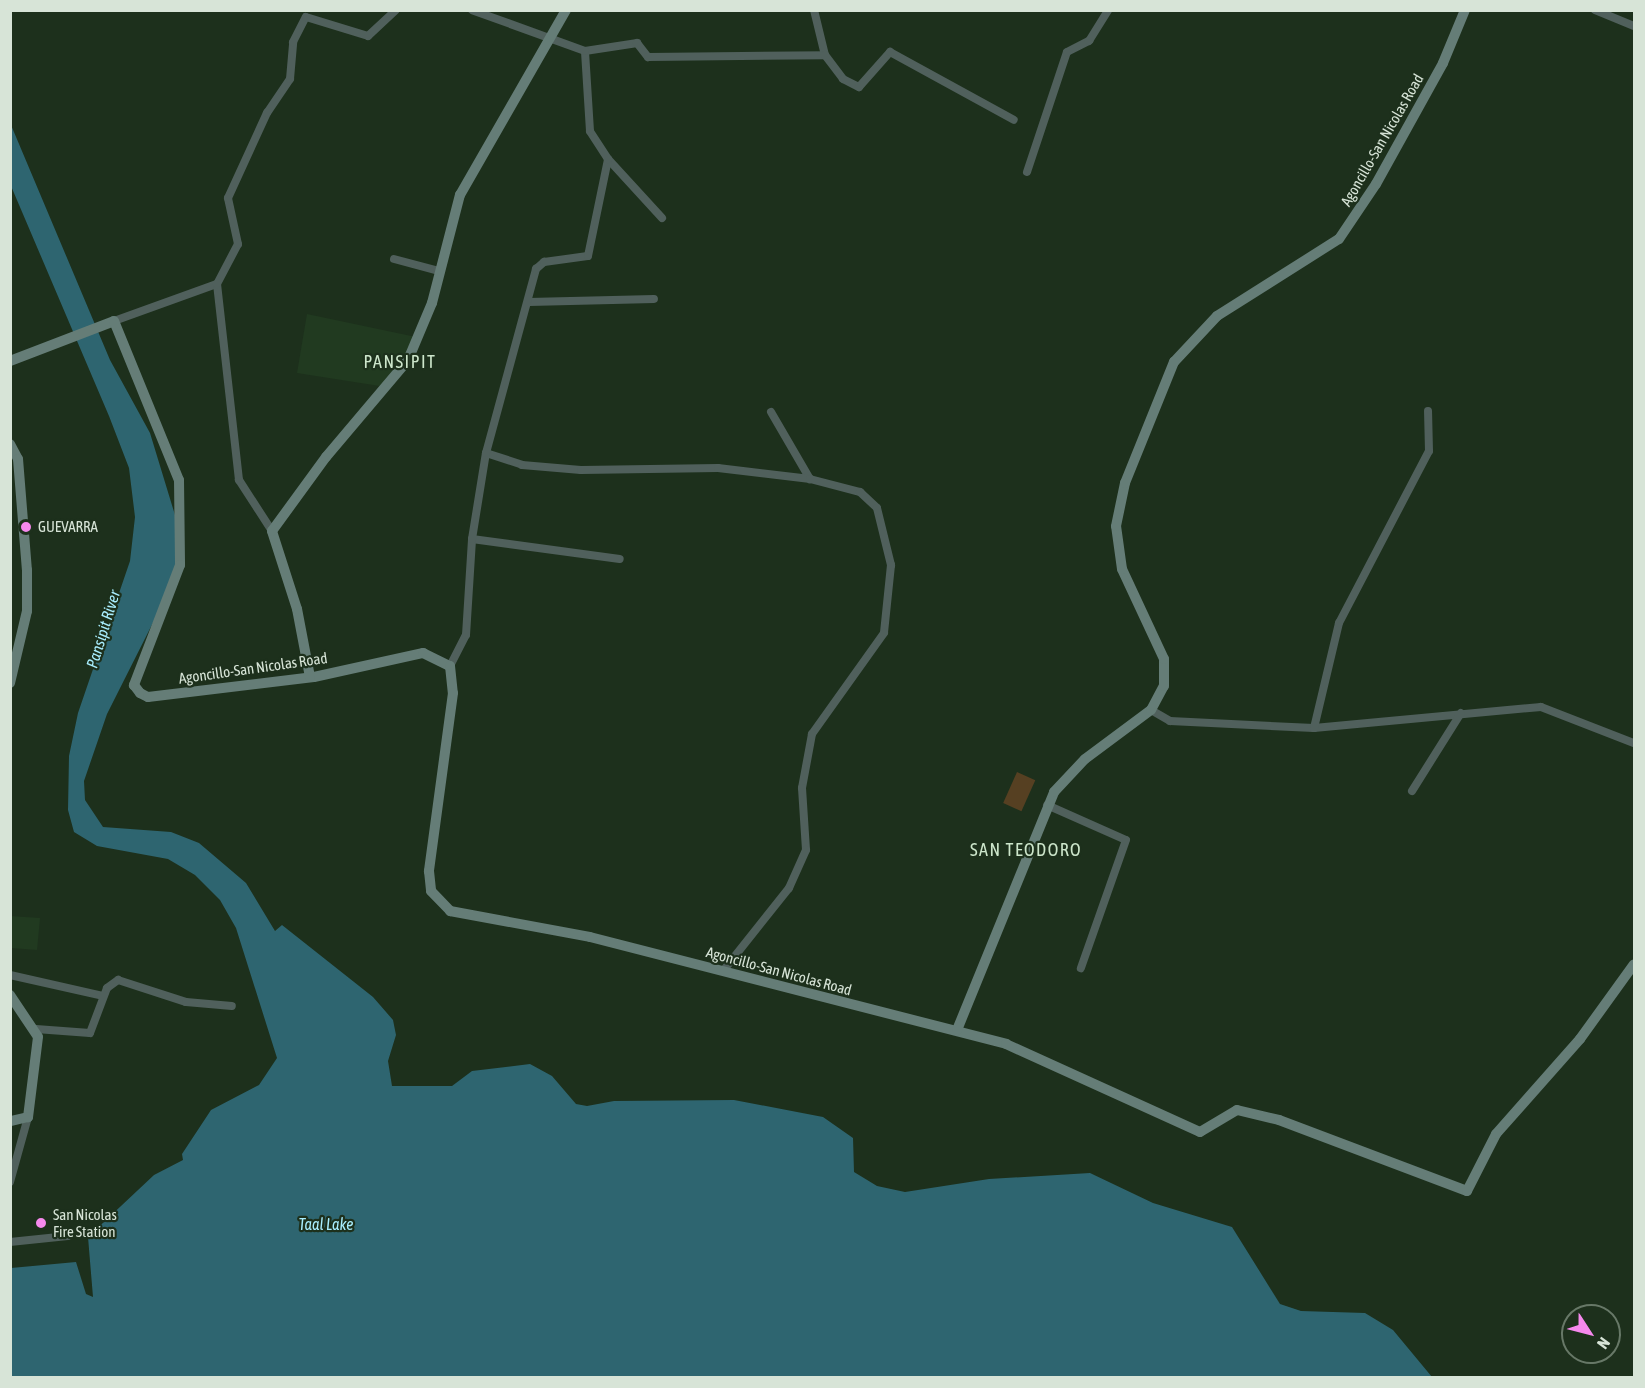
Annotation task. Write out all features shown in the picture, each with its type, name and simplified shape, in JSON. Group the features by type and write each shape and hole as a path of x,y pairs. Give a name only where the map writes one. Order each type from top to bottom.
{"main road":[{"path":"310,677 297,609 272,531 326,457 408,360 432,303 460,195 566,10"},
{"name":"Agoncillo-San Nicolas Road","path":"1151,710 1166,669 1122,569 1116,526 1125,483 1171,368 1186,344 1217,316 1339,239 1377,184 1443,63 1466,10"},
{"path":"10,361 114,321"},
{"name":"Agoncillo-San Nicolas Road","path":"114,321 179,480 180,565 134,685 148,697 310,677 423,653 450,666 453,693 429,871 431,891 442,907 723,971 957,1030 1039,1058 1081,1082 1200,1132 1237,1110 1279,1119 1467,1191 1497,1134 1580,1039 1635,964"},
{"path":"10,444 18,459 27,570 27,611 10,683"},
{"path":"957,1030 1047,805 1073,770 1151,710"},
{"path":"10,995 36,1029 28,1117 10,1121"}],"street":[{"path":"272,531 240,480 217,284 238,244 228,198 267,113 290,80 293,42 306,14 368,36 396,10"},
{"path":"472,10 548,40 585,51 637,43 648,57 825,55"},
{"path":"814,10 825,55 843,78 859,87 890,52 1014,120"},
{"path":"1027,172 1067,52 1089,41 1108,10"},
{"path":"1595,10 1635,26"},
{"path":"585,51 590,131 608,159 662,218"},
{"path":"450,666 466,635 472,539 486,453 529,302 536,269 543,262 588,256 608,159"},
{"path":"394,259 439,271"},
{"path":"114,321 217,284"},
{"path":"529,302 654,299"},
{"path":"1314,729 1339,623 1429,452 1428,411"},
{"path":"771,412 810,479"},
{"path":"486,453 522,465 557,468 718,468 810,479 860,492 877,508 891,565 884,633 812,734 802,788 806,850 789,888 723,971"},
{"path":"472,539 620,559"},
{"path":"1151,710 1170,721 1314,729 1541,707 1635,743"},
{"path":"1412,791 1461,713"},
{"path":"1047,805 1126,840 1081,968"},
{"path":"10,975 103,996"},
{"path":"36,1029 90,1034 103,996 117,980 186,1002 232,1006"},
{"path":"13,1182 28,1117"},
{"path":"10,1242 68,1236"}],"shaded area":[{"path":"307,314 416,337 386,387 297,373"},
{"path":"1017,772 1035,780 1021,811 1003,803"},
{"path":"10,916 40,918 37,950 11,948"}],"water":[{"name":"Taal Lake","path":"11,125 110,360 150,433 182,538 178,573 107,714 84,781 85,800 103,827 171,832 199,843 246,883 275,931 282,925 373,997 393,1020 396,1035 388,1061 392,1086 452,1086 472,1071 530,1064 552,1076 576,1104 587,1106 614,1101 734,1100 823,1117 853,1138 854,1172 877,1186 905,1192 989,1179 1090,1173 1153,1203 1232,1227 1280,1304 1301,1311 1365,1313 1393,1330 1432,1377 11,1377 11,1268 76,1262 86,1294 93,1297 88,1237 154,1175 183,1160 182,1154 211,1110 259,1085 277,1058 236,928 220,900 195,875 168,859 97,846 74,832 68,810 69,756 78,713 130,561 135,517 129,468 11,186"}],"place":[{"name":"GUEVARRA","path":"26,527"},
{"name":"San Nicolas Fire Station","path":"41,1223"}],"district":[{"name":"PANSIPIT","path":"400,362"},
{"name":"SAN TEODORO","path":"1026,850"}],"water label":[{"name":"Pansipit River","path":"103,629"}]}
